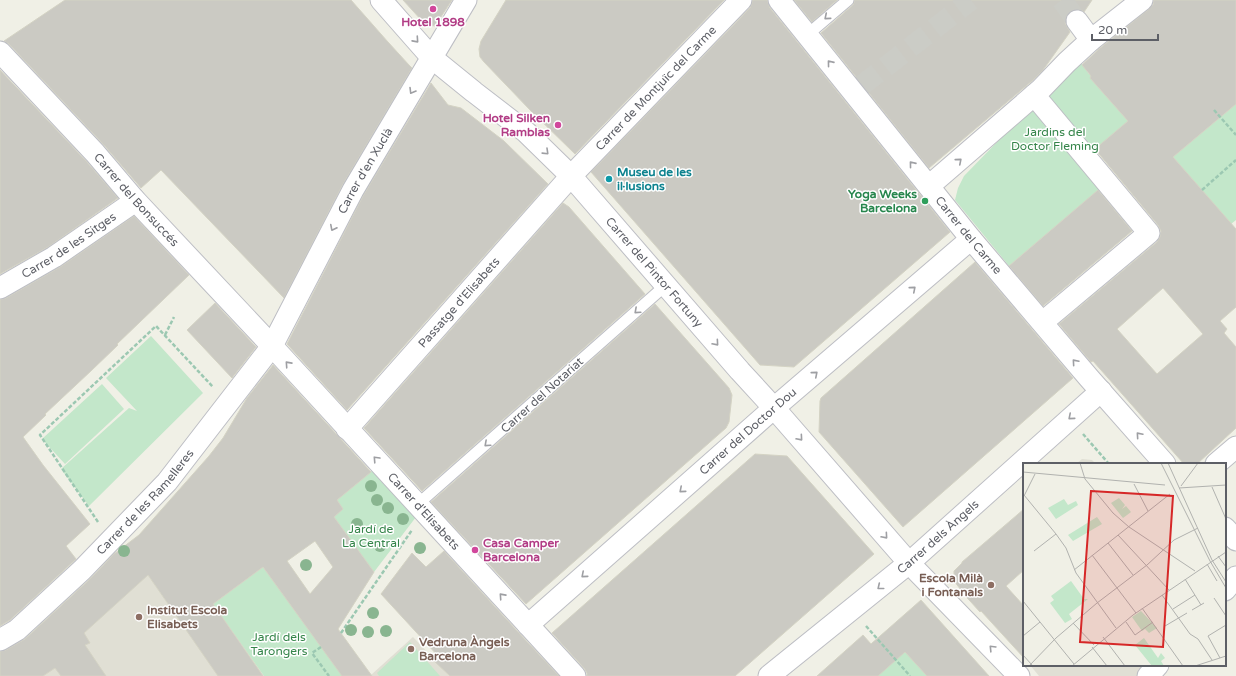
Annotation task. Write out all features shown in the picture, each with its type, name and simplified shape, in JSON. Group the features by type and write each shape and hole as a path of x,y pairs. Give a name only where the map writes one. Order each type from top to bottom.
{"street":[{"name":"Carrer del Pintor Fortuny","path":"381,0 432,58 526,132 571,176 909,563 1019,676"},
{"name":"Carrer d'en Xuclà","path":"272,346 353,190 466,0"},
{"name":"Carrer de Montjuïc del Carme","path":"571,176 741,0"},
{"name":"Carrer del Carme","path":"779,0 971,239 1164,463"},
{"path":"929,186 1034,95 1091,40 1142,0"},
{"path":"1077,22 1091,40"},
{"name":"Carrer del Bonsuccés","path":"0,52 96,153 134,198 272,346"},
{"path":"1034,95 1050,116 1149,232 1050,316"},
{"name":"Passatge d'Elisabets","path":"347,429 571,176"},
{"name":"Carrer de les Sitges","path":"0,288 54,257 128,206 134,198"},
{"name":"Carrer del Doctor Dou","path":"528,625 774,408 971,239"},
{"name":"Carrer d'Elisabets","path":"272,346 575,676"},
{"name":"Carrer de les Ramelleres","path":"0,640 17,630 82,570 167,482 272,346"},
{"name":"Carrer dels Àngels","path":"769,676 909,563 1101,391"},
{"path":"1217,463 1236,447"},
{"path":"1226,529 1236,540"},
{"path":"1226,589 1236,577"},
{"path":"1148,676 1157,666"}],"lane":[{"path":"807,35 848,0"},
{"name":"Carrer del Notariat","path":"422,509 666,285"}],"path":[{"path":"1214,110 1236,135"},
{"path":"1202,190 1236,160"},
{"path":"165,335 174,317"},
{"path":"111,540 40,435 156,326 228,403"},
{"path":"1078,428 1108,463"},
{"path":"341,633 417,522 422,509"},
{"path":"864,624 910,676"},
{"path":"321,647 312,654 329,676"}],"shaded area":[{"path":"1082,459 1092,460 1095,463 1077,463"},
{"name":"Institut Escola Elisabets","path":"148,575 183,626 215,604 264,676 0,676 0,662"},
{"name":"Vedruna Àngels Barcelona","path":"413,637 450,676 371,675"},
{"path":"1031,666 1148,666 1140,676 1039,676"}],"green space":[{"name":"Jardins del Doctor Fleming","path":"1078,59 1092,76 1090,78 1128,121 1093,151 1101,188 1009,266 955,200 958,188 964,176"},
{"path":"1236,104 1236,220 1231,224 1173,157"},
{"path":"151,336 203,393 89,506 61,469 129,408 137,411 106,378"},
{"path":"102,384 124,409 65,464 42,439"},
{"name":"Jardí de La Central","path":"372,471 416,517 374,572 334,517 343,509 337,500"},
{"name":"Jardí dels Tarongers","path":"263,567 343,676 264,676 213,604"},
{"path":"886,631 927,676 878,676 871,644"},
{"name":"Vedruna Àngels Barcelona","path":"410,642 440,676 379,676 377,673"}],"building":[{"path":"65,0 351,0 412,68 343,184 284,298 161,170 141,188 104,145 9,44 4,41"},
{"name":"Hotel 1898","path":"403,0 452,0 435,26 428,25 423,22"},
{"path":"506,0 724,0 575,154 530,110 480,57 479,49 481,41"},
{"path":"753,0 767,0 770,8 950,232 794,367 760,365 591,172 750,8"},
{"path":"794,0 837,0 812,22"},
{"path":"855,0 1092,0 1084,12 1075,9 1070,11 1066,16 1065,23 1070,32 1043,70 929,168 821,33 853,5"},
{"path":"1154,0 1236,0 1236,104 1173,157 1236,229 1236,307 1220,321 1227,329 1224,333 1236,347 1236,428 1198,463 1183,463 1093,361 1091,362 1059,324 1157,242 1160,237 1161,231 1158,225 1095,149 1128,121 1090,78 1091,76 1082,65 1099,49 1153,5","holes":["1163,288 1203,334 1157,374 1117,329"]},
{"path":"0,70 86,161 118,198 48,247 0,274"},
{"path":"431,83 448,105 461,108 504,141 548,184 347,410 287,344 363,196"},
{"path":"1098,190 1132,231 1043,306 1009,266"},
{"path":"563,203 569,207 645,294 422,491 364,428"},
{"path":"134,216 189,275 23,437 43,465 90,524 66,546 76,559 10,620 0,626 0,300 60,267"},
{"path":"975,262 1073,378 903,527 819,432 820,401 821,398"},
{"path":"215,303 256,347 232,378 187,330"},
{"path":"655,304 729,388 732,395 729,422 726,428 526,604 431,502"},
{"path":"273,365 371,472 337,500 343,509 334,517 374,572 338,629 372,676 342,676 263,567 213,604 263,676 218,676 148,575 84,633 90,643 85,645 106,676 61,676 55,668 43,676 0,676 0,652 25,639 90,579 114,554 139,535 209,456 223,438 247,398","holes":["315,541 333,567 310,594 287,561"]},
{"path":"755,454 787,456 874,554 735,676 587,676 584,668 552,633"},
{"name":"Escola Milà i Fontanals","path":"1023,510 1023,571 1006,586 1023,605 1023,657 960,590 954,581 954,571 962,562"},
{"path":"444,551 559,676 450,676 434,661 439,657 381,594 412,553 426,567"},
{"path":"921,600 989,676 927,676 905,652 878,676 817,676 863,635 871,644"}],"tunnel":[{"path":"861,86 971,0"},
{"path":"1062,0 1077,21"}],"place":[{"name":"Hotel 1898","path":"433,9"},
{"name":"Hotel Silken Ramblas","path":"558,125"},
{"name":"Museu de les il·lusions","path":"609,179"},
{"name":"Yoga Weeks Barcelona","path":"925,201"},
{"name":"Casa Camper Barcelona","path":"475,550"},
{"name":"Escola Milà i Fontanals","path":"991,585"},
{"name":"Institut Escola Elisabets","path":"139,617"},
{"name":"Vedruna Àngels Barcelona","path":"411,649"}]}
